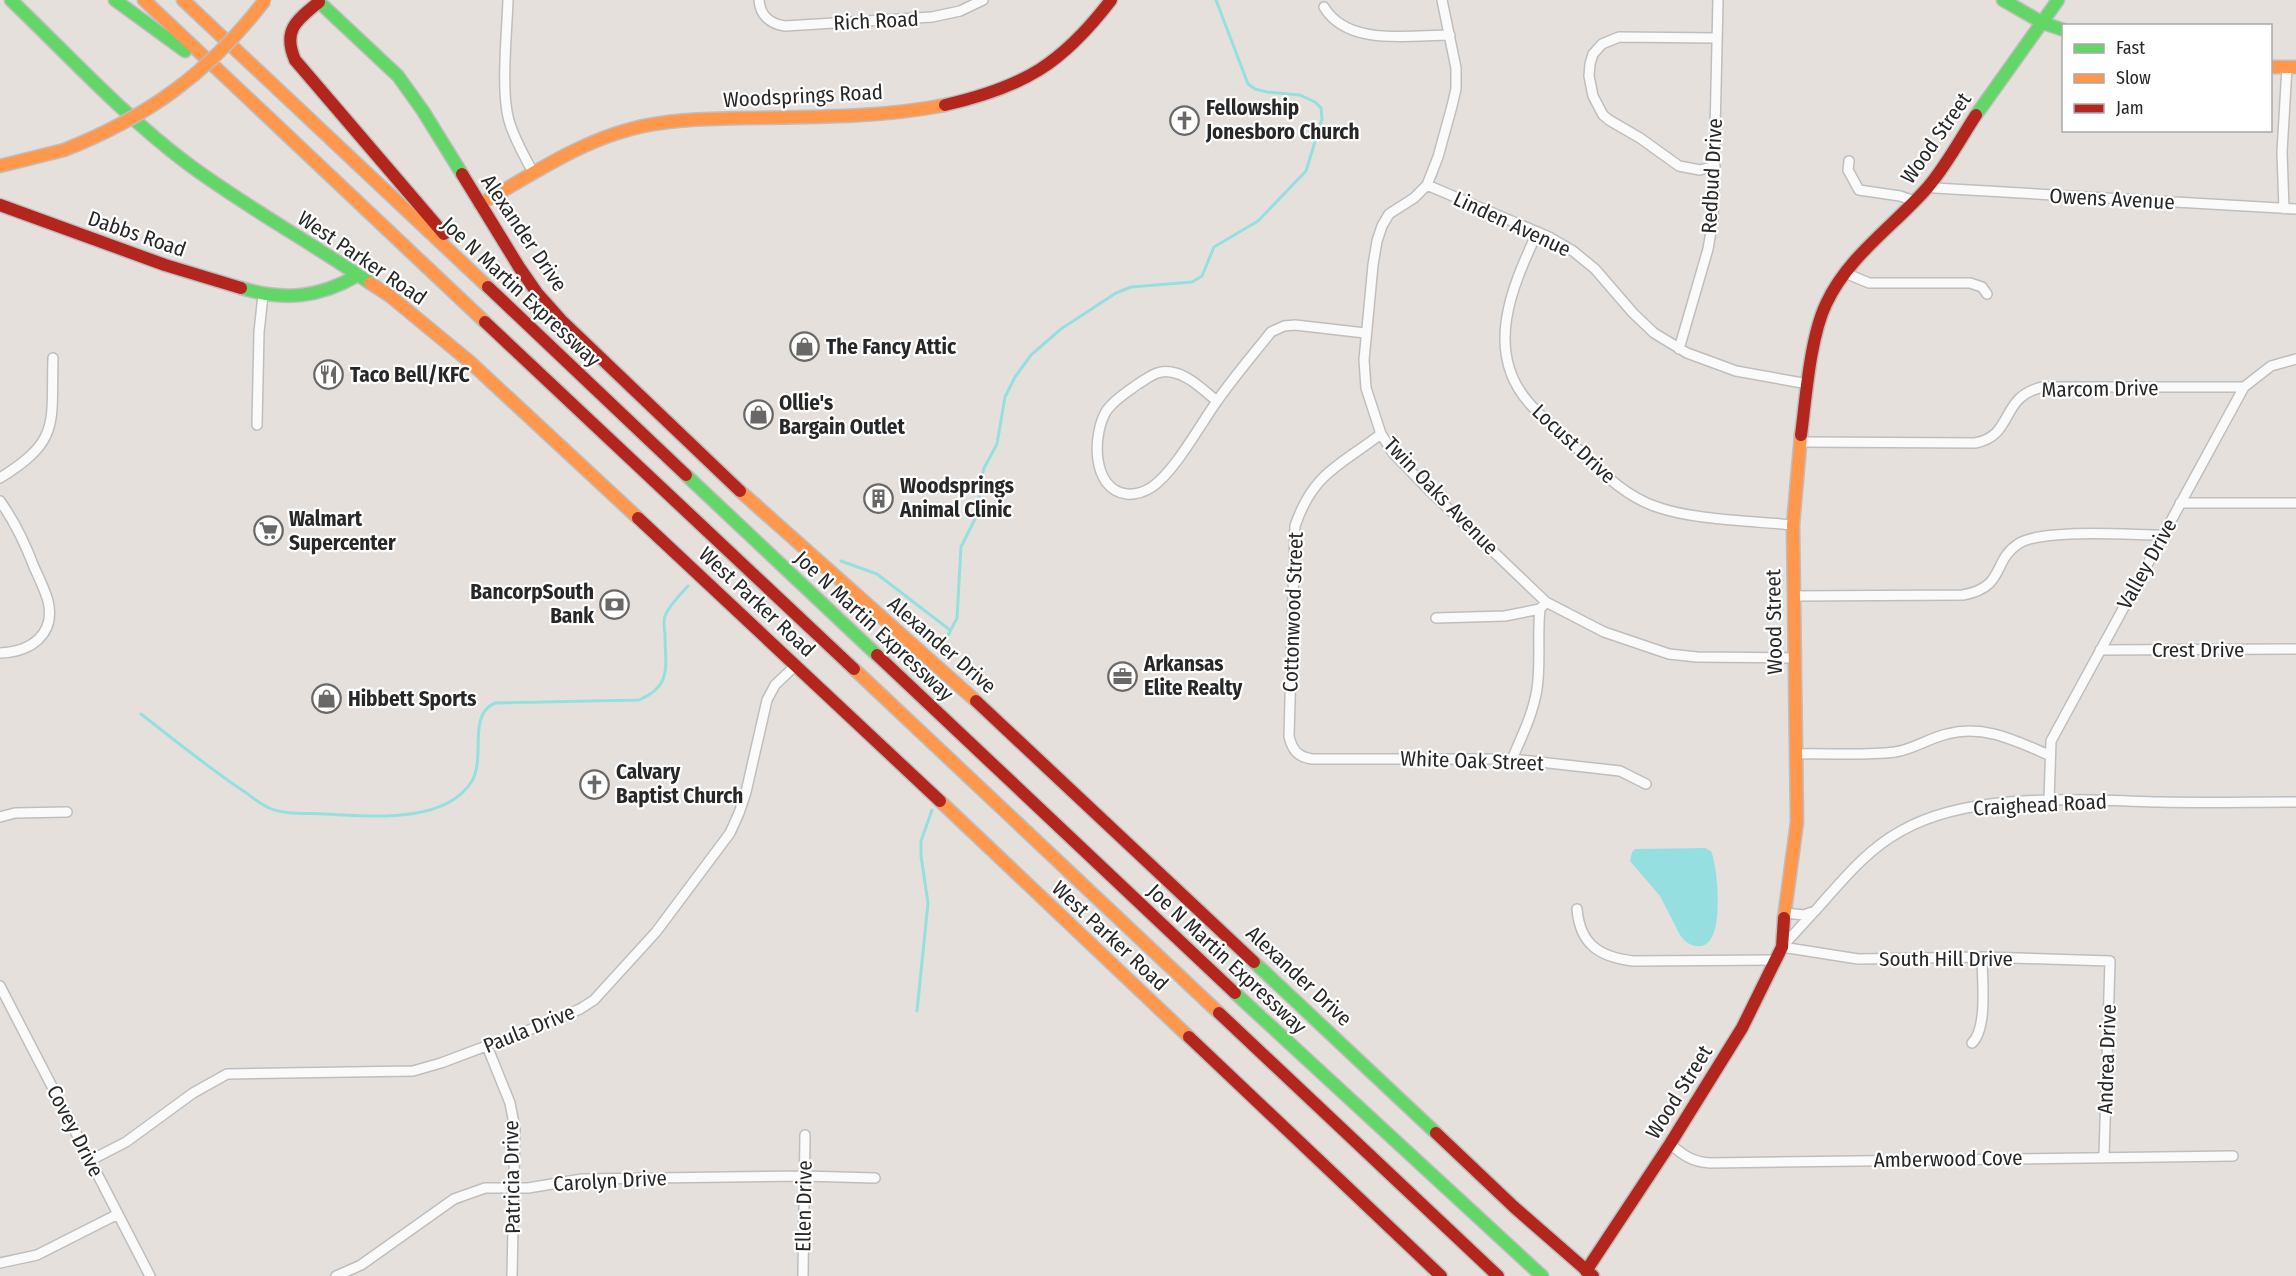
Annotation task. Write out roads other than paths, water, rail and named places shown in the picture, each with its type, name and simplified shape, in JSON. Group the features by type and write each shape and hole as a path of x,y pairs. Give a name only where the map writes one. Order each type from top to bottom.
{"main road":[{"name":"West Parker Road","path":"11,0 154,137 188,164 254,210 322,250 390,296 470,362 796,665 1441,1276"},
{"path":"115,0 240,91"},
{"path":"144,0 1498,1276"},
{"name":"Joe N Martin Expressway","path":"183,0 1304,1058 1542,1276"},
{"path":"0,166 64,150 109,132 193,78 229,44 265,0"},
{"name":"Woodsprings Road","path":"480,204 575,152 625,131 651,124 685,120 877,113 954,103 985,95 1010,86 1044,67 1078,41 1111,0"},
{"path":"2003,0 2043,23 2062,29"},
{"name":"Wood Street","path":"1589,1273 1742,1028 1782,947 1797,822 1793,525 1797,469 1808,384 1819,324 1829,298 1845,273 1929,186 2001,79 2058,0"},
{"path":"318,1 292,27 288,45 295,60 499,299"},
{"name":"Alexander Drive","path":"318,1 398,76 423,111 519,267 537,293 561,320 764,514 992,715 1514,1207 1589,1273"},
{"path":"2272,67 2291,67"},
{"name":"Dabbs Road","path":"0,205 156,262 264,295 294,297 314,294 345,284 358,275"}],"street":[{"path":"508,0 506,96 508,113 516,141 534,174"},
{"name":"Rich Road","path":"759,0 760,8 768,19 785,26 932,17 960,11 983,0"},
{"name":"Twin Oaks Avenue","path":"1442,0 1456,68 1456,89 1438,157 1427,185 1414,198 1389,214 1382,226 1372,265 1364,360 1366,388 1381,434 1393,453 1543,606 1604,632 1669,654 1697,657 1794,658"},
{"name":"Redbud Drive","path":"1679,349 1708,249 1713,220 1718,0"},
{"path":"1324,7 1343,26 1361,33 1391,36 1450,35"},
{"path":"1714,166 1700,170 1679,166 1655,147 1609,120 1593,96 1589,72 1597,49 1611,39 1619,37 1718,38"},
{"path":"2284,209 2282,152 2291,67"},
{"path":"1849,161 1848,170 1858,190 1899,196 1915,201"},
{"name":"Linden Avenue","path":"1427,185 1564,245 1587,261 1654,333 1679,349 1702,360 1736,371 1808,384"},
{"name":"Owens Avenue","path":"1929,186 2296,209"},
{"name":"Locust Drive","path":"1537,233 1512,292 1505,331 1506,352 1513,377 1530,404 1614,483 1655,507 1683,514 1793,525"},
{"path":"1845,273 1869,283 1970,283 1982,287 1987,294"},
{"path":"256,425 259,332 264,295"},
{"path":"1217,401 1185,377 1162,371 1152,375 1114,401 1100,428 1098,461 1106,484 1122,493 1133,494 1145,492 1157,483 1271,332 1284,326 1304,326 1365,333"},
{"path":"0,478 33,455 50,429 53,358"},
{"name":"Valley Drive","path":"2049,801 2051,741 2244,387 2271,366 2296,359"},
{"name":"Marcom Drive","path":"1801,442 1975,444 1998,433 2010,408 2021,395 2043,387 2244,387"},
{"name":"Cottonwood Street","path":"1296,753 1289,736 1295,526 1302,506 1324,474 1381,434"},
{"path":"0,501 20,532 49,607 47,625 37,642 21,651 0,653"},
{"path":"2180,503 2296,503"},
{"path":"1793,596 1964,595 1988,586 1998,576 2006,556 2015,546 2038,536 2162,535"},
{"path":"1436,618 1505,616 1543,606 1534,705 1530,720 1512,759"},
{"name":"Crest Drive","path":"2100,650 2296,649"},
{"name":"Paula Drive","path":"91,1160 126,1142 193,1093 227,1074 400,1073 441,1063 487,1046 580,1009 594,1000 656,932 730,833 746,792 767,700 776,685 796,665"},
{"path":"1797,754 1893,752 1917,747 1946,734 1964,730 1981,730 2002,735 2049,755"},
{"name":"White Oak Street","path":"1296,753 1303,758 1312,759 1512,759 1620,771 1646,784"},
{"name":"Craighead Road","path":"1782,947 1869,853 1914,824 1946,812 1983,805 2049,801 2296,802"},
{"path":"0,817 15,813 67,812"},
{"path":"1577,909 1580,929 1591,944 1602,954 1617,960 1633,962 1777,960"},
{"path":"1785,913 1804,915 1815,911"},
{"name":"South Hill Drive","path":"1782,947 1858,958 1983,957 2110,962"},
{"path":"1972,1043 1977,1038 1982,1024 1983,957"},
{"name":"Andrea Drive","path":"2104,1156 2110,962"},
{"name":"Covey Drive","path":"0,986 150,1276"},
{"name":"Patricia Drive","path":"487,1046 510,1103 514,1122 512,1276"},
{"name":"Ellen Drive","path":"803,1276 805,1135"},
{"name":"Amberwood Cove","path":"1670,1144 1687,1159 1710,1164 2104,1156 2233,1156"},
{"name":"Carolyn Drive","path":"336,1276 361,1265 460,1196 485,1188 528,1188 582,1179 804,1176 875,1178"},
{"path":"0,1263 37,1255 118,1214"}],"water":[{"path":"1705,848 1711,851 1714,860 1717,920 1714,933 1708,943 1694,946 1682,938 1660,896 1630,861 1635,849"}],"waterway":[{"path":"945,641 957,618 961,547 978,513 980,485 984,468 997,444 1005,397 1015,377 1031,355 1061,329 1116,293 1131,287 1192,282 1202,276 1214,247 1258,221 1306,171 1322,119 1321,108 1315,102 1300,95 1267,92 1255,89 1248,84 1216,0"},
{"path":"841,561 877,574 950,630"},
{"path":"141,714 189,752 269,808 282,812 362,816 404,815 425,811 444,805 460,795 472,781 478,760 479,727 487,709 495,703 639,700 650,694 657,688 665,674 665,616 688,586"},
{"path":"917,1011 928,903 921,841 932,810"}],"place":[{"name":"Fellowship Jonesboro Church","path":"1185,120"},
{"name":"The Fancy Attic","path":"805,347"},
{"name":"Taco Bell/KFC","path":"329,375"},
{"name":"Ollie's Bargain Outlet","path":"758,415"},
{"name":"Woodsprings Animal Clinic","path":"879,498"},
{"name":"Walmart Supercenter","path":"268,531"},
{"name":"BancorpSouth Bank","path":"615,604"},
{"name":"Arkansas Elite Realty","path":"1123,676"},
{"name":"Hibbett Sports","path":"327,699"},
{"name":"Calvary Baptist Church","path":"595,784"}]}
